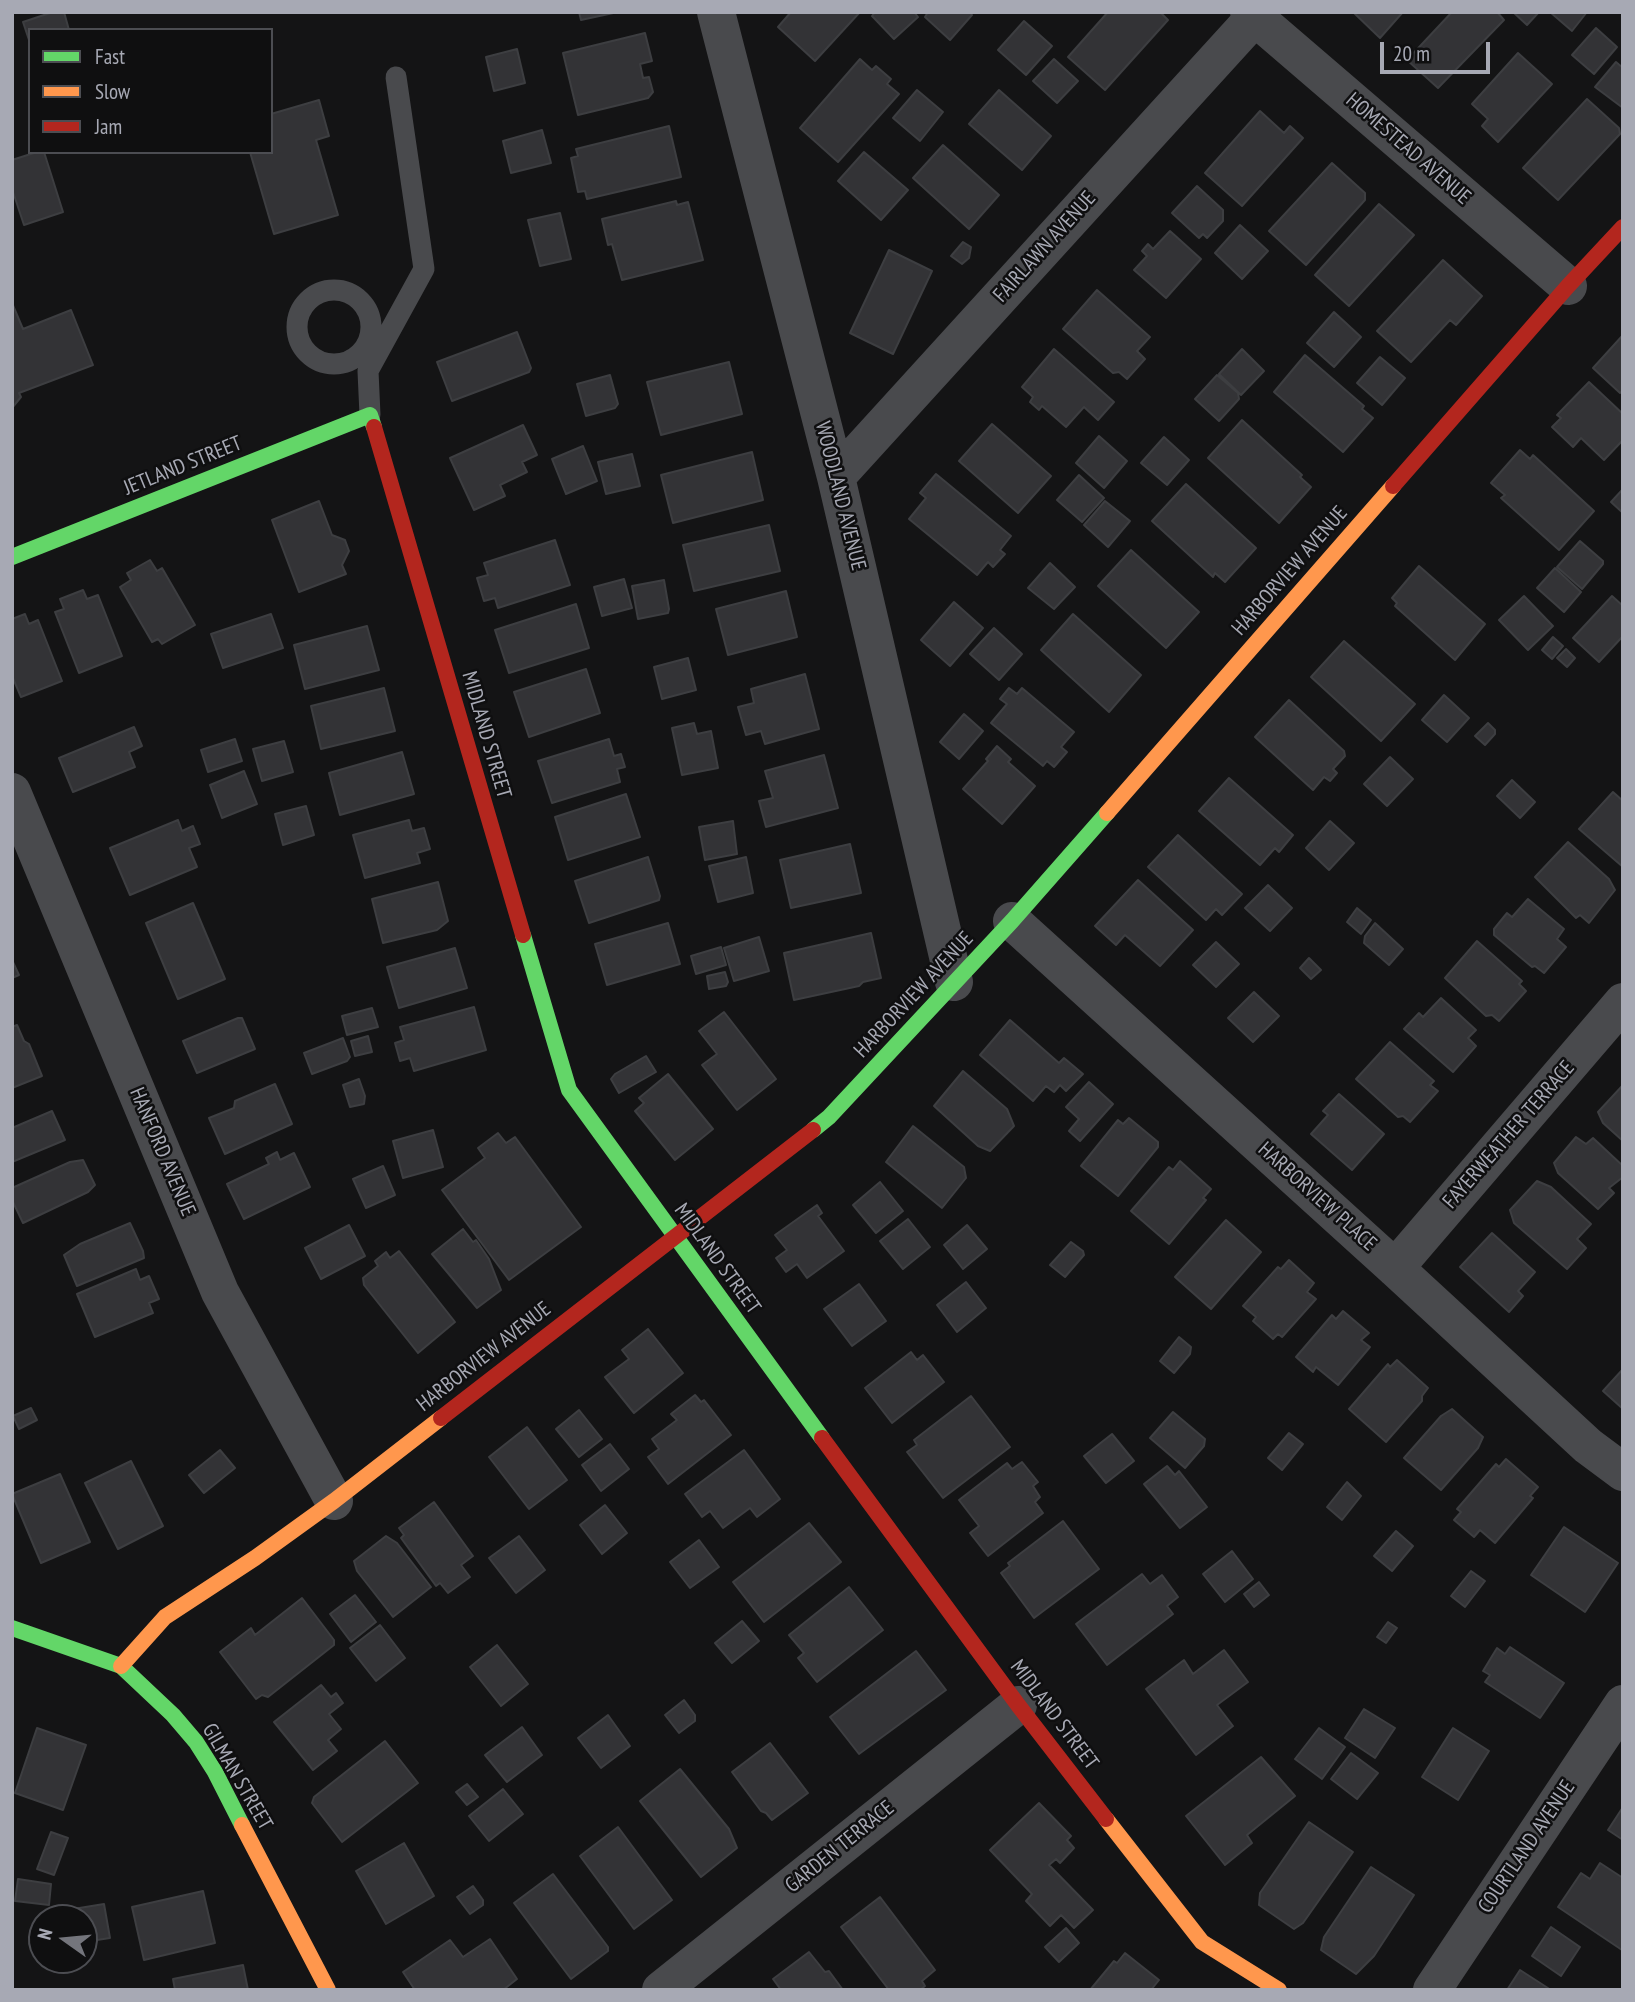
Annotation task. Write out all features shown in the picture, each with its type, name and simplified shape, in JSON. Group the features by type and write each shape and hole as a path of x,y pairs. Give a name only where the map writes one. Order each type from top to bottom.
{"street":[{"name":"WOODLAND AVENUE","path":"716,12 836,477 954,982"},
{"name":"FAIRLAWN AVENUE","path":"836,477 1252,15"},
{"name":"HOMESTEAD AVENUE","path":"1252,15 1568,286"},
{"name":"HARBORVIEW AVENUE","path":"121,1666 165,1617 255,1558 334,1501 829,1117 1012,921 1568,286 1623,227"},
{"name":"JETLAND STREET","path":"12,557 370,415"},
{"name":"MIDLAND STREET","path":"370,415 569,1090 1018,1704 1202,1942 1279,1990"},
{"name":"HANFORD AVENUE","path":"12,792 220,1292 334,1501"},
{"name":"HARBORVIEW PLACE","path":"1012,921 1588,1446 1623,1472"},
{"name":"FAYERWEATHER TERRACE","path":"1395,1268 1623,1002"},
{"name":"GILMAN STREET","path":"12,1628 121,1666 173,1715 196,1742 215,1772 328,1990"},
{"name":"GARDEN TERRACE","path":"662,1990 1018,1704"},
{"name":"COURTLAND AVENUE","path":"1432,1990 1623,1704"}],"lane":[{"path":"370,415 368,371 377,339 424,269 396,77"}],"building":[{"path":"53,12 64,12 68,28 28,28 28,37 23,22"},
{"path":"579,12 618,12 581,20"},
{"path":"791,12 860,12 815,61 778,27"},
{"path":"875,12 914,12 918,17 894,39 872,16"},
{"path":"928,12 970,12 972,15 950,40 925,17"},
{"path":"1108,12 1160,12 1168,20 1105,90 1068,57"},
{"path":"1353,12 1403,12 1380,38"},
{"path":"1452,12 1497,12 1504,20 1438,88 1407,60"},
{"path":"1513,12 1539,12 1527,25"},
{"path":"1550,12 1587,12 1572,31"},
{"path":"1024,21 1052,46 1026,75 998,50"},
{"path":"1596,28 1617,47 1594,74 1572,55"},
{"path":"645,33 652,61 640,64 643,78 649,77 653,92 648,98 578,115 563,53"},
{"path":"517,49 525,83 494,91 486,57"},
{"path":"1518,53 1552,84 1498,142 1482,126 1488,119 1472,104"},
{"path":"860,59 872,70 876,66 891,79 887,84 899,94 838,162 800,128"},
{"path":"1054,59 1078,81 1057,103 1033,81"},
{"path":"1616,62 1623,68 1623,108 1595,87"},
{"path":"917,90 943,112 920,141 893,118"},
{"path":"999,90 1051,136 1022,170 969,124"},
{"path":"1587,99 1619,128 1620,134 1558,200 1523,168"},
{"path":"319,100 329,136 316,140 338,215 274,234 251,154 273,154 273,113"},
{"path":"1260,111 1284,133 1290,126 1303,138 1242,206 1205,173"},
{"path":"669,126 681,177 587,199 585,191 578,192 571,158 578,156 576,149"},
{"path":"542,130 551,163 511,173 503,141"},
{"path":"943,145 999,195 969,229 913,178"},
{"path":"864,152 908,190 881,220 838,181"},
{"path":"31,154 45,154 63,212 24,225 12,189 12,160"},
{"path":"1332,163 1365,193 1365,200 1306,265 1269,231"},
{"path":"1197,186 1223,210 1223,221 1207,238 1203,234 1199,238 1172,213"},
{"path":"676,201 677,205 688,202 703,260 622,280 612,244 608,245 602,219"},
{"path":"1379,204 1414,235 1349,306 1315,275"},
{"path":"560,213 571,259 540,266 528,220"},
{"path":"1240,225 1268,251 1242,279 1215,253"},
{"path":"1170,231 1201,259 1166,298 1134,270 1147,256 1142,251 1148,244 1153,249"},
{"path":"963,242 971,247 969,258 962,264 951,256"},
{"path":"889,250 932,271 893,354 850,333"},
{"path":"1443,260 1482,296 1456,325 1450,320 1411,362 1377,331"},
{"path":"1097,290 1150,337 1137,351 1145,359 1127,379 1119,372 1113,373 1063,329"},
{"path":"12,303 23,329 71,310 93,365 19,393 21,397 12,408"},
{"path":"1334,312 1361,337 1334,367 1307,343"},
{"path":"517,332 531,368 529,372 452,401 437,362"},
{"path":"1623,335 1623,390 1620,393 1593,368"},
{"path":"1054,349 1114,402 1098,420 1084,407 1066,427 1042,406 1039,410 1030,402 1033,397 1022,387"},
{"path":"1242,349 1264,371 1241,395 1219,374"},
{"path":"1305,355 1364,406 1362,409 1373,418 1343,452 1274,392"},
{"path":"1380,357 1405,378 1382,405 1357,383"},
{"path":"729,362 742,414 661,435 647,382"},
{"path":"610,375 618,404 615,408 586,416 577,384"},
{"path":"1217,375 1238,393 1239,399 1219,421 1195,399"},
{"path":"1589,382 1623,414 1623,440 1604,460 1581,438 1573,447 1552,427 1561,418 1557,415"},
{"path":"1242,420 1302,475 1300,477 1311,487 1279,523 1208,458"},
{"path":"992,424 1051,476 1018,513 959,461"},
{"path":"523,425 537,455 522,462 527,472 500,485 505,496 474,510 450,458"},
{"path":"1099,436 1127,461 1104,488 1076,463"},
{"path":"1164,437 1189,460 1167,485 1141,463"},
{"path":"583,446 597,481 566,494 552,459"},
{"path":"1520,450 1530,459 1533,455 1594,511 1559,550 1501,498 1505,495 1491,483"},
{"path":"752,452 763,500 673,523 661,475"},
{"path":"632,454 640,486 606,494 598,462"},
{"path":"936,474 1011,536 1000,550 1005,554 993,567 988,562 977,575 909,519 926,498 920,493"},
{"path":"1079,475 1104,498 1082,522 1057,500"},
{"path":"1186,484 1256,548 1225,582 1215,573 1213,577 1152,521"},
{"path":"1623,489 1623,513 1611,502"},
{"path":"319,501 332,535 345,540 349,551 342,565 346,574 299,592 272,520"},
{"path":"1105,501 1130,521 1108,547 1084,525"},
{"path":"769,525 780,571 694,591 683,545"},
{"path":"555,540 570,585 498,608 495,598 484,601 477,578 488,575 484,563"},
{"path":"1580,541 1603,561 1582,589 1557,567"},
{"path":"1131,550 1199,612 1166,648 1098,586"},
{"path":"150,560 157,571 162,568 195,625 162,644 158,639 152,642 120,587 131,580 127,573"},
{"path":"1050,563 1075,587 1054,609 1028,588"},
{"path":"1419,566 1485,624 1455,660 1395,606 1397,603 1392,598"},
{"path":"1555,568 1581,592 1564,612 1537,588"},
{"path":"624,579 632,608 602,616 594,587"},
{"path":"664,580 668,613 638,619 632,586"},
{"path":"83,590 87,599 98,595 122,656 79,673 55,612 64,609 60,599"},
{"path":"786,591 797,637 728,655 716,609"},
{"path":"1524,596 1553,626 1528,650 1499,620"},
{"path":"1612,596 1623,606 1623,636 1599,662 1573,638"},
{"path":"954,602 983,628 950,666 921,640"},
{"path":"576,604 589,648 509,673 495,630"},
{"path":"25,614 29,624 38,620 62,681 21,697 12,676 12,619"},
{"path":"271,614 283,648 223,668 211,634"},
{"path":"1073,614 1141,675 1109,712 1041,650"},
{"path":"367,626 379,670 305,689 294,645"},
{"path":"994,628 1022,654 999,680 970,654"},
{"path":"1553,637 1563,646 1552,659 1542,650"},
{"path":"1344,641 1415,704 1381,741 1311,677"},
{"path":"1566,649 1575,658 1567,667 1557,658"},
{"path":"688,658 696,690 662,699 654,667"},
{"path":"586,669 600,713 529,737 514,692"},
{"path":"805,674 819,729 765,744 761,731 746,735 738,707 754,703 751,689"},
{"path":"384,688 395,731 321,749 311,706"},
{"path":"1009,688 1017,694 1022,688 1074,732 1061,747 1067,752 1054,767 1047,761 1043,766 991,723 1007,704 1000,699"},
{"path":"1444,695 1469,718 1447,742 1422,720"},
{"path":"1289,700 1344,751 1345,756 1333,769 1337,773 1330,781 1324,777 1313,790 1255,737"},
{"path":"964,714 983,731 959,759 940,742"},
{"path":"694,723 697,734 711,731 718,768 682,775 672,728"},
{"path":"1488,723 1495,730 1495,734 1485,745 1475,736"},
{"path":"134,727 142,746 129,752 135,767 73,792 59,758"},
{"path":"235,739 242,761 208,772 201,750"},
{"path":"609,739 614,756 621,754 625,767 617,769 620,782 552,803 538,761"},
{"path":"284,741 293,772 262,781 253,749"},
{"path":"997,746 1011,759 1008,762 1035,786 1002,824 963,789 988,761 986,759"},
{"path":"402,752 414,794 340,815 329,773"},
{"path":"824,755 838,808 766,827 759,801 773,798 765,771"},
{"path":"1390,757 1413,779 1387,806 1364,784"},
{"path":"244,771 257,804 222,818 210,785"},
{"path":"1229,778 1293,835 1279,852 1275,848 1260,865 1199,811"},
{"path":"1512,780 1535,802 1520,818 1497,796"},
{"path":"1613,792 1623,801 1623,867 1579,829"},
{"path":"626,794 640,837 568,860 555,817"},
{"path":"306,806 314,835 283,845 275,814"},
{"path":"178,820 182,831 193,826 200,844 189,848 197,867 130,895 110,848"},
{"path":"409,820 412,831 424,828 430,849 417,853 420,863 365,878 353,835"},
{"path":"733,821 737,854 705,860 699,827"},
{"path":"1330,821 1354,843 1329,870 1306,848"},
{"path":"1178,835 1242,894 1222,915 1216,909 1206,920 1148,867"},
{"path":"1568,842 1609,879 1615,890 1589,923 1580,915 1576,918 1535,877"},
{"path":"850,844 861,893 791,908 780,860"},
{"path":"648,857 659,900 589,923 575,881"},
{"path":"746,857 753,893 718,902 709,866"},
{"path":"1138,880 1193,930 1160,966 1125,935 1116,945 1095,926"},
{"path":"438,882 448,921 437,930 383,943 372,899"},
{"path":"1268,885 1292,908 1270,931 1245,908"},
{"path":"1528,899 1564,929 1557,939 1566,947 1544,973 1535,966 1532,967 1494,935 1494,929 1507,913 1512,917"},
{"path":"193,903 225,979 178,999 146,923"},
{"path":"1357,908 1371,920 1361,934 1347,922"},
{"path":"668,923 680,964 607,985 595,944"},
{"path":"1375,923 1403,949 1389,965 1364,943 1365,936"},
{"path":"871,933 881,978 863,982 859,986 794,1000 784,953"},
{"path":"759,937 769,971 734,981 724,948"},
{"path":"1477,941 1522,981 1519,984 1526,991 1499,1021 1492,1015 1486,1016 1445,978"},
{"path":"1216,942 1239,964 1216,987 1193,965"},
{"path":"721,947 726,965 696,974 691,956"},
{"path":"455,948 467,988 399,1008 387,967"},
{"path":"1309,958 1321,970 1311,979 1300,968"},
{"path":"12,960 19,975 12,978"},
{"path":"725,972 728,982 726,986 709,989 707,976"},
{"path":"1254,992 1279,1016 1253,1042 1228,1018"},
{"path":"1441,998 1476,1030 1468,1038 1476,1046 1453,1072 1404,1029 1419,1013 1423,1017"},
{"path":"474,1007 486,1050 414,1071 410,1058 400,1061 395,1043 404,1040 400,1027"},
{"path":"372,1008 378,1027 347,1035 342,1016"},
{"path":"724,1012 776,1079 737,1110 702,1065 717,1054 699,1031"},
{"path":"242,1018 255,1049 197,1073 183,1041"},
{"path":"1010,1020 1059,1063 1064,1058 1083,1074 1066,1091 1060,1085 1054,1092 1046,1086 1033,1101 980,1055"},
{"path":"17,1025 24,1041 29,1044 42,1076 12,1088 12,1027"},
{"path":"368,1036 372,1052 355,1056 351,1041"},
{"path":"343,1038 350,1057 347,1061 312,1074 304,1053"},
{"path":"1390,1042 1434,1081 1430,1085 1438,1091 1410,1122 1403,1116 1398,1117 1356,1079"},
{"path":"646,1056 656,1072 619,1093 611,1079"},
{"path":"963,1071 1007,1109 1014,1126 990,1151 978,1146 934,1106"},
{"path":"668,1074 713,1129 675,1160 635,1111 644,1103 639,1098"},
{"path":"359,1079 365,1096 364,1104 350,1107 343,1085"},
{"path":"1089,1082 1113,1104 1080,1141 1069,1131 1079,1119 1066,1107"},
{"path":"275,1084 292,1124 225,1154 209,1118 234,1108 235,1101"},
{"path":"1623,1085 1623,1141 1603,1123 1598,1112"},
{"path":"1339,1094 1384,1134 1352,1170 1311,1134 1328,1115 1323,1111"},
{"path":"52,1111 65,1140 12,1162 12,1128"},
{"path":"1129,1118 1158,1142 1158,1147 1118,1196 1081,1166 1118,1120 1123,1124"},
{"path":"913,1126 964,1167 966,1178 942,1208 886,1162"},
{"path":"433,1130 443,1167 403,1178 393,1141"},
{"path":"498,1133 506,1143 515,1137 581,1227 509,1280 442,1190 485,1158 478,1148"},
{"path":"1576,1137 1586,1144 1593,1138 1623,1166 1623,1177 1609,1188 1614,1193 1598,1209 1558,1173 1554,1163"},
{"path":"277,1152 280,1160 294,1153 310,1187 244,1219 227,1184 269,1164 266,1158"},
{"path":"83,1160 95,1185 88,1192 23,1223 12,1200 12,1188 70,1162"},
{"path":"1180,1161 1211,1189 1203,1198 1206,1200 1169,1244 1131,1211 1169,1167 1173,1170"},
{"path":"383,1166 395,1195 366,1208 353,1179"},
{"path":"1537,1181 1551,1187 1591,1224 1577,1239 1586,1248 1567,1269 1514,1223 1510,1210"},
{"path":"880,1182 903,1211 876,1233 853,1205"},
{"path":"817,1205 822,1213 818,1216 844,1251 807,1278 797,1264 786,1272 776,1258 787,1250 775,1235"},
{"path":"908,1219 930,1247 903,1269 880,1241"},
{"path":"1226,1220 1261,1252 1211,1309 1175,1277"},
{"path":"130,1223 144,1258 77,1286 64,1255 80,1244"},
{"path":"349,1225 365,1256 321,1279 305,1248"},
{"path":"967,1225 987,1249 963,1269 944,1245"},
{"path":"463,1229 473,1242 476,1240 489,1259 501,1290 477,1308 432,1254"},
{"path":"1492,1233 1535,1272 1518,1291 1523,1296 1509,1312 1460,1267"},
{"path":"1071,1242 1083,1251 1084,1255 1065,1277 1050,1265"},
{"path":"399,1251 455,1322 418,1353 364,1285 363,1278 378,1266 375,1261 386,1252 390,1258"},
{"path":"1289,1260 1314,1283 1307,1292 1316,1299 1282,1337 1278,1334 1273,1339 1253,1321 1256,1317 1243,1306 1278,1267 1281,1269"},
{"path":"136,1269 140,1280 149,1276 159,1299 149,1303 153,1313 95,1337 77,1294"},
{"path":"966,1282 986,1308 957,1332 937,1305"},
{"path":"859,1284 886,1321 852,1346 824,1309"},
{"path":"1343,1311 1369,1333 1361,1340 1370,1347 1338,1385 1316,1367 1313,1372 1296,1357 1332,1315 1336,1319"},
{"path":"648,1329 683,1373 634,1413 605,1377 629,1359 622,1350"},
{"path":"1179,1337 1191,1347 1190,1354 1174,1373 1160,1361"},
{"path":"911,1352 917,1360 923,1355 944,1382 892,1423 865,1388"},
{"path":"1397,1360 1428,1388 1422,1401 1386,1442 1349,1409 1388,1364 1390,1367"},
{"path":"1623,1369 1623,1409 1603,1391"},
{"path":"695,1395 701,1402 704,1400 731,1435 668,1484 648,1457 659,1449 652,1439 677,1420 671,1414"},
{"path":"971,1396 1010,1447 943,1498 907,1452 917,1445 914,1440"},
{"path":"31,1408 37,1420 19,1429 13,1416"},
{"path":"1452,1409 1483,1437 1478,1448 1441,1490 1404,1458 1441,1416"},
{"path":"579,1410 602,1439 579,1457 556,1429"},
{"path":"1173,1412 1205,1439 1204,1446 1185,1468 1150,1438"},
{"path":"527,1427 567,1480 529,1509 489,1457"},
{"path":"1289,1433 1303,1444 1282,1470 1268,1458"},
{"path":"1112,1434 1134,1461 1106,1483 1084,1456"},
{"path":"610,1444 629,1469 601,1491 582,1465"},
{"path":"220,1450 235,1468 204,1493 189,1475"},
{"path":"744,1450 780,1499 757,1517 750,1508 723,1528 710,1511 702,1517 685,1494"},
{"path":"1506,1459 1538,1487 1530,1496 1533,1498 1495,1543 1480,1530 1474,1537 1454,1520 1461,1512 1457,1509 1496,1464 1499,1467"},
{"path":"131,1461 163,1526 118,1549 85,1483"},
{"path":"1022,1462 1038,1482 1033,1486 1040,1497 1035,1502 1043,1513 988,1556 970,1533 979,1526 959,1500 1007,1463 1012,1469"},
{"path":"1167,1466 1175,1475 1179,1471 1207,1507 1180,1528 1144,1484"},
{"path":"60,1474 90,1542 41,1563 12,1494"},
{"path":"1347,1482 1361,1496 1342,1520 1327,1507"},
{"path":"434,1502 473,1556 461,1565 470,1577 448,1593 440,1583 436,1586 401,1538 404,1535 399,1528"},
{"path":"605,1505 627,1533 602,1554 580,1525"},
{"path":"1063,1521 1099,1569 1034,1618 1001,1573 1010,1566 1008,1563"},
{"path":"809,1523 841,1562 764,1622 733,1582"},
{"path":"1564,1527 1618,1563 1585,1612 1531,1575"},
{"path":"1396,1531 1413,1546 1392,1571 1374,1556"},
{"path":"386,1536 397,1543 431,1587 393,1617 357,1571 354,1561"},
{"path":"519,1536 545,1570 516,1593 489,1558"},
{"path":"699,1540 719,1567 690,1588 670,1562"},
{"path":"1232,1551 1253,1579 1225,1602 1203,1574"},
{"path":"1471,1571 1485,1581 1465,1607 1451,1596"},
{"path":"1142,1574 1150,1584 1162,1575 1178,1597 1167,1606 1173,1614 1107,1665 1076,1624"},
{"path":"1259,1582 1269,1595 1254,1607 1244,1594"},
{"path":"849,1587 883,1630 817,1682 798,1658 804,1653 789,1635"},
{"path":"355,1595 376,1622 351,1642 330,1614"},
{"path":"302,1598 334,1640 334,1645 268,1697 262,1695 256,1699 220,1652 251,1628 255,1635"},
{"path":"742,1621 759,1641 732,1663 715,1643"},
{"path":"1388,1622 1397,1628 1386,1643 1377,1637"},
{"path":"380,1625 405,1658 376,1681 350,1648"},
{"path":"497,1645 528,1684 501,1706 470,1667"},
{"path":"1510,1647 1564,1683 1540,1718 1485,1682 1490,1675 1483,1671 1497,1648 1505,1654"},
{"path":"1224,1650 1248,1682 1217,1705 1233,1726 1196,1755 1146,1689 1184,1660 1193,1674"},
{"path":"916,1651 946,1690 859,1754 830,1717"},
{"path":"321,1685 331,1697 336,1693 343,1703 329,1714 341,1729 328,1740 337,1751 313,1770 274,1722"},
{"path":"684,1700 695,1715 695,1721 679,1733 665,1715"},
{"path":"1364,1709 1395,1728 1375,1758 1345,1738"},
{"path":"608,1715 630,1746 601,1768 578,1738"},
{"path":"522,1727 542,1755 507,1782 485,1755"},
{"path":"37,1728 86,1745 63,1810 15,1793"},
{"path":"1319,1728 1345,1747 1322,1779 1295,1759"},
{"path":"1453,1728 1489,1751 1458,1800 1422,1777"},
{"path":"385,1741 418,1783 342,1842 312,1803 314,1797"},
{"path":"770,1743 808,1793 772,1820 761,1811 732,1772"},
{"path":"1351,1753 1378,1773 1357,1799 1331,1779"},
{"path":"1261,1757 1295,1796 1247,1835 1252,1843 1225,1865 1186,1816"},
{"path":"680,1769 729,1829 737,1848 701,1877 640,1801"},
{"path":"467,1784 478,1797 467,1805 456,1792"},
{"path":"503,1789 523,1814 489,1841 469,1816"},
{"path":"1039,1803 1071,1836 1067,1840 1074,1848 1060,1863 1056,1859 1049,1865 1093,1910 1074,1928 1061,1915 1050,1926 1026,1901 1032,1894 990,1850"},
{"path":"1623,1807 1623,1840 1608,1830"},
{"path":"1309,1822 1353,1852 1303,1923 1294,1929 1259,1905 1260,1893"},
{"path":"618,1827 672,1900 634,1929 580,1856"},
{"path":"51,1832 68,1838 54,1875 37,1869"},
{"path":"404,1843 434,1896 386,1924 356,1871"},
{"path":"1600,1863 1623,1878 1622,1950 1558,1907 1581,1873 1590,1879"},
{"path":"1371,1867 1414,1895 1374,1956 1356,1974 1321,1950 1324,1937"},
{"path":"553,1874 608,1947 608,1951 571,1979 514,1903"},
{"path":"18,1879 51,1884 49,1904 15,1901"},
{"path":"473,1886 483,1900 483,1905 470,1914 457,1897"},
{"path":"203,1891 215,1943 144,1960 132,1907"},
{"path":"880,1897 935,1970 922,1981 925,1986 920,1990 889,1990 841,1927"},
{"path":"104,1904 110,1938 98,1940 98,1905"},
{"path":"1551,1927 1580,1947 1561,1976 1532,1956"},
{"path":"1066,1928 1079,1943 1059,1962 1045,1947"},
{"path":"490,1939 517,1979 503,1990 415,1990 403,1972 450,1940 463,1957"},
{"path":"809,1952 825,1972 829,1971 843,1990 781,1990 773,1979"},
{"path":"1125,1953 1159,1980 1151,1990 1090,1990 1114,1961 1117,1963"},
{"path":"243,1965 248,1990 175,1990 173,1979"},
{"path":"1520,1970 1551,1990 1507,1990"}],"traffic: fast":[{"path":"12,557 370,415 374,427"},
{"path":"813,1130 829,1117 1012,921 1107,813"},
{"path":"523,935 569,1090 822,1438"},
{"path":"12,1628 121,1666 173,1715 196,1742 242,1825"}],"traffic: slow":[{"path":"1107,813 1393,486"},
{"path":"121,1666 165,1617 255,1558 441,1418"},
{"path":"1106,1819 1202,1942 1279,1990"},
{"path":"242,1825 328,1990"}],"traffic: jam":[{"path":"1393,486 1623,227"},
{"path":"374,427 523,935"},
{"path":"441,1418 813,1130"},
{"path":"822,1438 1018,1705 1106,1819"}]}
